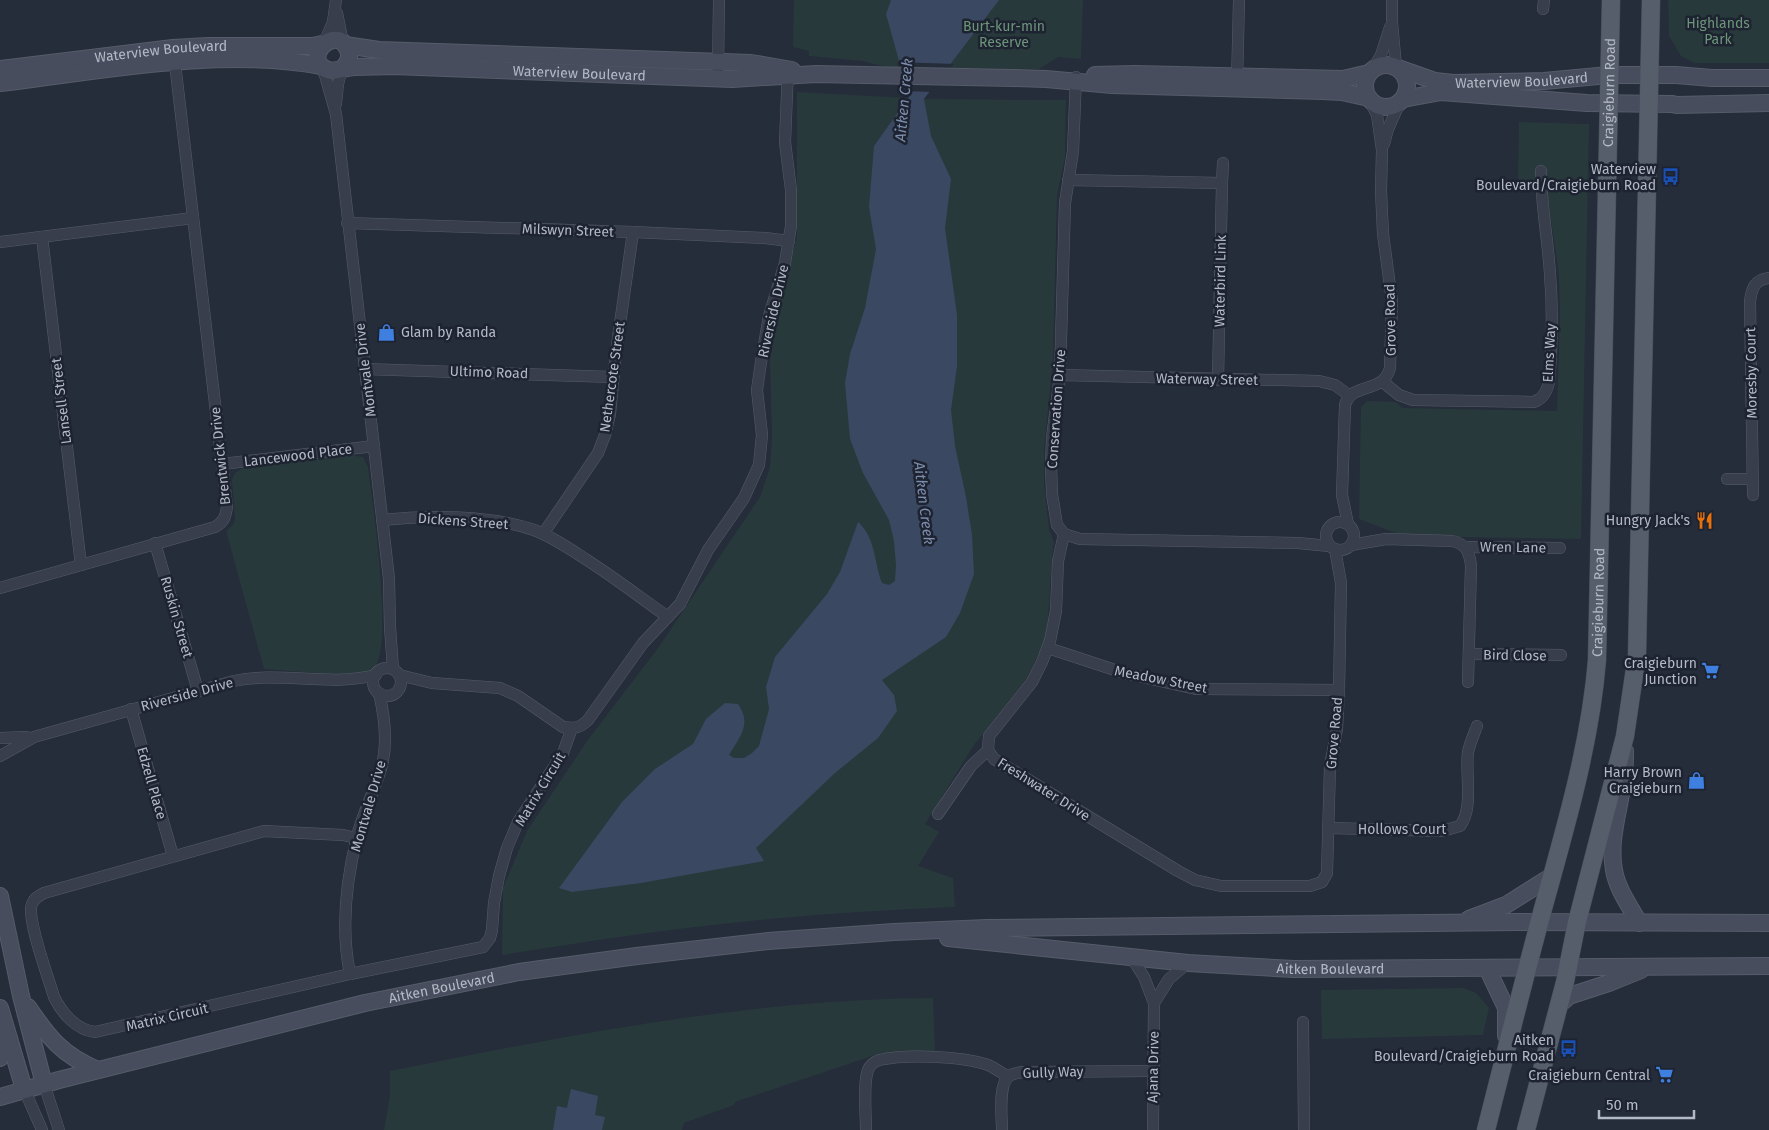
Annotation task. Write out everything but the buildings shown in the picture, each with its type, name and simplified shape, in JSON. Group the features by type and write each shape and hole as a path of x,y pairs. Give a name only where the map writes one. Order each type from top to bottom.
{"main road":[{"name":"Craigieburn Road","path":"1486,1130 1552,876 1588,727 1594,690 1597,660 1611,0"},
{"path":"1526,1130 1560,1004 1576,922 1625,736 1637,655 1651,0"},
{"path":"334,40 344,44 349,57 343,69 331,71 322,67 318,55 323,44 334,40"},
{"name":"Waterview Boulevard","path":"1,76 174,55 208,46 303,46 323,44"},
{"name":"Waterview Boulevard","path":"344,44 380,50 538,63 718,70 751,63 788,72 816,74 1076,79 1126,74 1332,91 1369,98"},
{"name":"Waterview Boulevard","path":"174,55 217,60 292,61 322,67"},
{"name":"Waterview Boulevard","path":"343,69 538,63"},
{"path":"1384,64 1397,67 1406,79 1407,92 1402,100 1388,107 1380,106 1369,98 1365,85 1371,71 1384,64"},
{"name":"Waterview Boulevard","path":"1397,67 1435,81 1453,83 1544,81 1609,75 1769,78"},
{"name":"Waterview Boulevard","path":"1237,83 1343,79 1371,71"},
{"name":"Waterview Boulevard","path":"1402,100 1441,92 1587,103 1676,105 1769,103"},
{"path":"1625,736 1624,774 1613,849 1614,871 1622,893 1639,922"},
{"path":"1457,923 1506,904 1552,876"},
{"path":"0,896 21,996 44,1084"},
{"name":"Aitken Boulevard","path":"0,1096 364,1003 519,972 707,948 830,936 988,928 1540,922 1769,923"},
{"name":"Aitken Boulevard","path":"894,932 1132,958 1294,970 1769,966"},
{"path":"1560,1004 1569,996 1650,967"},
{"path":"1487,968 1506,1008 1506,1049"},
{"path":"21,996 45,1033 59,1048 82,1063 98,1070"},
{"path":"0,1008 24,1089"},
{"path":"0,1058 9,1039"}],"street":[{"path":"718,70 719,0"},
{"path":"1237,83 1239,0"},
{"path":"1392,0 1392,22 1397,67"},
{"path":"323,44 333,22 336,3"},
{"path":"336,3 344,44"},
{"path":"1371,71 1381,55 1392,22"},
{"name":"Brentwick Drive","path":"0,588 215,527 224,520 227,506 174,55"},
{"name":"Montvale Drive","path":"322,67 336,114"},
{"name":"Montvale Drive","path":"343,69 338,84 336,114 347,223 390,578 390,627 396,672"},
{"name":"Riverside Drive","path":"572,728 579,727 588,720 643,643 680,604 708,550 744,498 759,464 762,435 758,390 760,362 769,316 785,263 789,241 791,198 785,142 788,72"},
{"name":"Conservation Drive","path":"1064,534 1056,521 1051,465 1052,438 1060,375 1065,203 1073,150 1076,79"},
{"name":"Grove Road","path":"1369,98 1377,115 1382,150 1382,220 1392,301 1390,368 1387,378 1383,382"},
{"name":"Grove Road","path":"1382,150 1388,129 1402,100"},
{"name":"Waterbird Link","path":"1218,380 1222,163"},
{"name":"Elms Way","path":"1383,382 1399,395 1413,400 1534,402 1544,394 1549,382 1551,300 1541,194 1541,171"},
{"path":"1068,180 1222,183"},
{"path":"0,242 193,218"},
{"name":"Milswyn Street","path":"347,223 633,232 764,238 789,241"},
{"name":"Nethercote Street","path":"543,534 598,453 606,435 633,232"},
{"name":"Lansell Street","path":"42,237 82,565"},
{"name":"Moresby Court","path":"1753,494 1750,301 1752,287 1758,281 1769,278"},
{"name":"Ultimo Road","path":"364,369 613,377"},
{"name":"Waterway Street","path":"1060,375 1319,381 1335,385 1350,396"},
{"path":"1350,546 1354,537 1342,495 1344,411 1346,400 1357,391 1383,382"},
{"name":"Lancewood Place","path":"222,464 374,446"},
{"path":"1727,479 1753,478"},
{"path":"1332,548 1326,538 1342,495"},
{"name":"Dickens Street","path":"382,520 406,517 469,519 501,522 543,534"},
{"path":"1298,543 1340,521 1351,527 1386,538"},
{"path":"543,534 569,548 607,573 668,617"},
{"path":"1064,534 1080,539 1298,543 1339,550 1386,538"},
{"name":"Freshwater Drive","path":"1064,534 1058,561 1055,620 1048,648 1032,682 989,736 988,750 994,759 1195,880 1221,886 1310,886 1322,882"},
{"name":"Wren Lane","path":"1386,538 1452,541 1460,543 1465,547 1560,548"},
{"name":"Ruskin Street","path":"156,543 198,691"},
{"name":"Grove Road","path":"1322,882 1327,872 1330,828 1330,766 1337,729 1341,582 1350,546"},
{"path":"1465,547 1471,564 1468,682"},
{"name":"Grove Road","path":"1332,548 1341,582"},
{"name":"Montvale Drive","path":"378,672 390,627"},
{"name":"Meadow Street","path":"1048,648 1124,673 1196,689 1338,690"},
{"name":"Bird Close","path":"1469,654 1561,655"},
{"path":"432,683 387,695 378,691 374,682 378,672 389,668 432,683 500,688 518,696 564,727 572,728"},
{"name":"Riverside Drive","path":"0,756 34,737 234,681 255,678 344,680 378,672"},
{"path":"396,672 401,683 396,692"},
{"name":"Riverside Drive","path":"344,680 378,691"},
{"name":"Montvale Drive","path":"378,691 385,728"},
{"name":"Montvale Drive","path":"350,974 347,960 345,918 356,838 383,762 385,728 396,692"},
{"name":"Edzell Place","path":"132,709 173,856"},
{"name":"Hollows Court","path":"1330,828 1442,831 1460,826 1467,810 1470,742 1477,726"},
{"name":"Matrix Circuit","path":"356,838 343,834 264,832 173,856 44,893 37,897 32,902 32,923 54,997 62,1012 83,1030 95,1032 146,1022 350,974 478,949 487,944 492,930 499,876 507,848 518,822 563,752 572,728"},
{"name":"Riverside Drive","path":"0,738 34,737"},
{"path":"938,814 971,766 988,750"},
{"name":"Ajana Drive","path":"1132,958 1144,977 1154,1003 1153,1130"},
{"path":"1154,1003 1169,978 1188,963"},
{"path":"1303,1022 1304,1130"},
{"path":"866,1130 867,1071 874,1062 879,1060 922,1056 947,1058 988,1065 1008,1077"},
{"name":"Gully Way","path":"1002,1130 1002,1095 1003,1087 1008,1077 1023,1072 1153,1071"},
{"path":"44,1084 59,1130"},
{"path":"24,1089 42,1130"}],"green space":[{"name":"Burt-kur-min Reserve","path":"794,0 1083,0 1081,59 1058,57 1039,69 891,67 863,61 809,56 809,51 793,47"},
{"name":"Highlands Park","path":"1668,0 1769,0 1769,63 1695,63 1681,56 1669,36"},
{"path":"797,92 924,99 1066,100 1065,157 1057,195 1053,360 1044,449 1044,483 1049,529 1054,542 1048,620 1044,642 1027,678 974,745 925,824 939,832 918,866 953,878 955,907 827,914 719,924 502,955 503,888 527,831 587,741 658,648 760,497 770,467 772,435 770,359 779,305 797,237"},
{"path":"1519,122 1589,124 1581,539 1404,536 1359,519 1361,407 1367,401 1396,402 1402,408 1557,411 1560,312 1557,259 1548,197 1536,184 1518,184"},
{"path":"350,455 363,457 368,467 377,540 382,606 382,635 379,657 373,669 365,672 338,674 264,669 226,531 233,525 235,519 233,477 238,471 248,467"},
{"path":"1464,988 1476,993 1489,1008 1483,1035 1322,1039 1321,990"},
{"path":"933,998 935,1051 881,1053 735,1102 734,1105 684,1123 682,1130 384,1130 390,1095 390,1071 592,1032 660,1021 796,1005 864,1000"}],"water":[{"name":"Aitken Creek","path":"891,0 999,0 924,99 931,136 951,179 945,228 957,315 957,366 951,410 955,446 972,535 974,574 960,613 946,637 882,680 894,695 897,711 878,738 835,773 756,848 764,861 641,883 572,892 559,888 622,802 655,769 693,744 706,719 725,703 738,704 744,718 743,730 729,755 734,758 744,758 759,746 769,709 766,687 775,657 827,594 840,572 858,522 868,535 882,583 889,585 895,581 894,541 889,520 863,473 850,439 845,383 850,354 865,308 876,249 869,207 874,146 909,97 886,14"},
{"path":"571,1089 598,1096 595,1115 605,1117 602,1130 553,1130 557,1106 567,1108"}],"pier":[{"path":"897,62 954,64 932,92 905,91"}],"place":[{"name":"Waterview Boulevard/Craigieburn Road","path":"1670,177"},
{"name":"Glam by Randa","path":"387,332"},
{"name":"Hungry Jack's","path":"1704,520"},
{"name":"Craigieburn Junction","path":"1711,671"},
{"name":"Harry Brown Craigieburn","path":"1696,780"},
{"name":"Aitken Boulevard/Craigieburn Road","path":"1568,1048"},
{"name":"Craigieburn Central","path":"1664,1075"}]}
